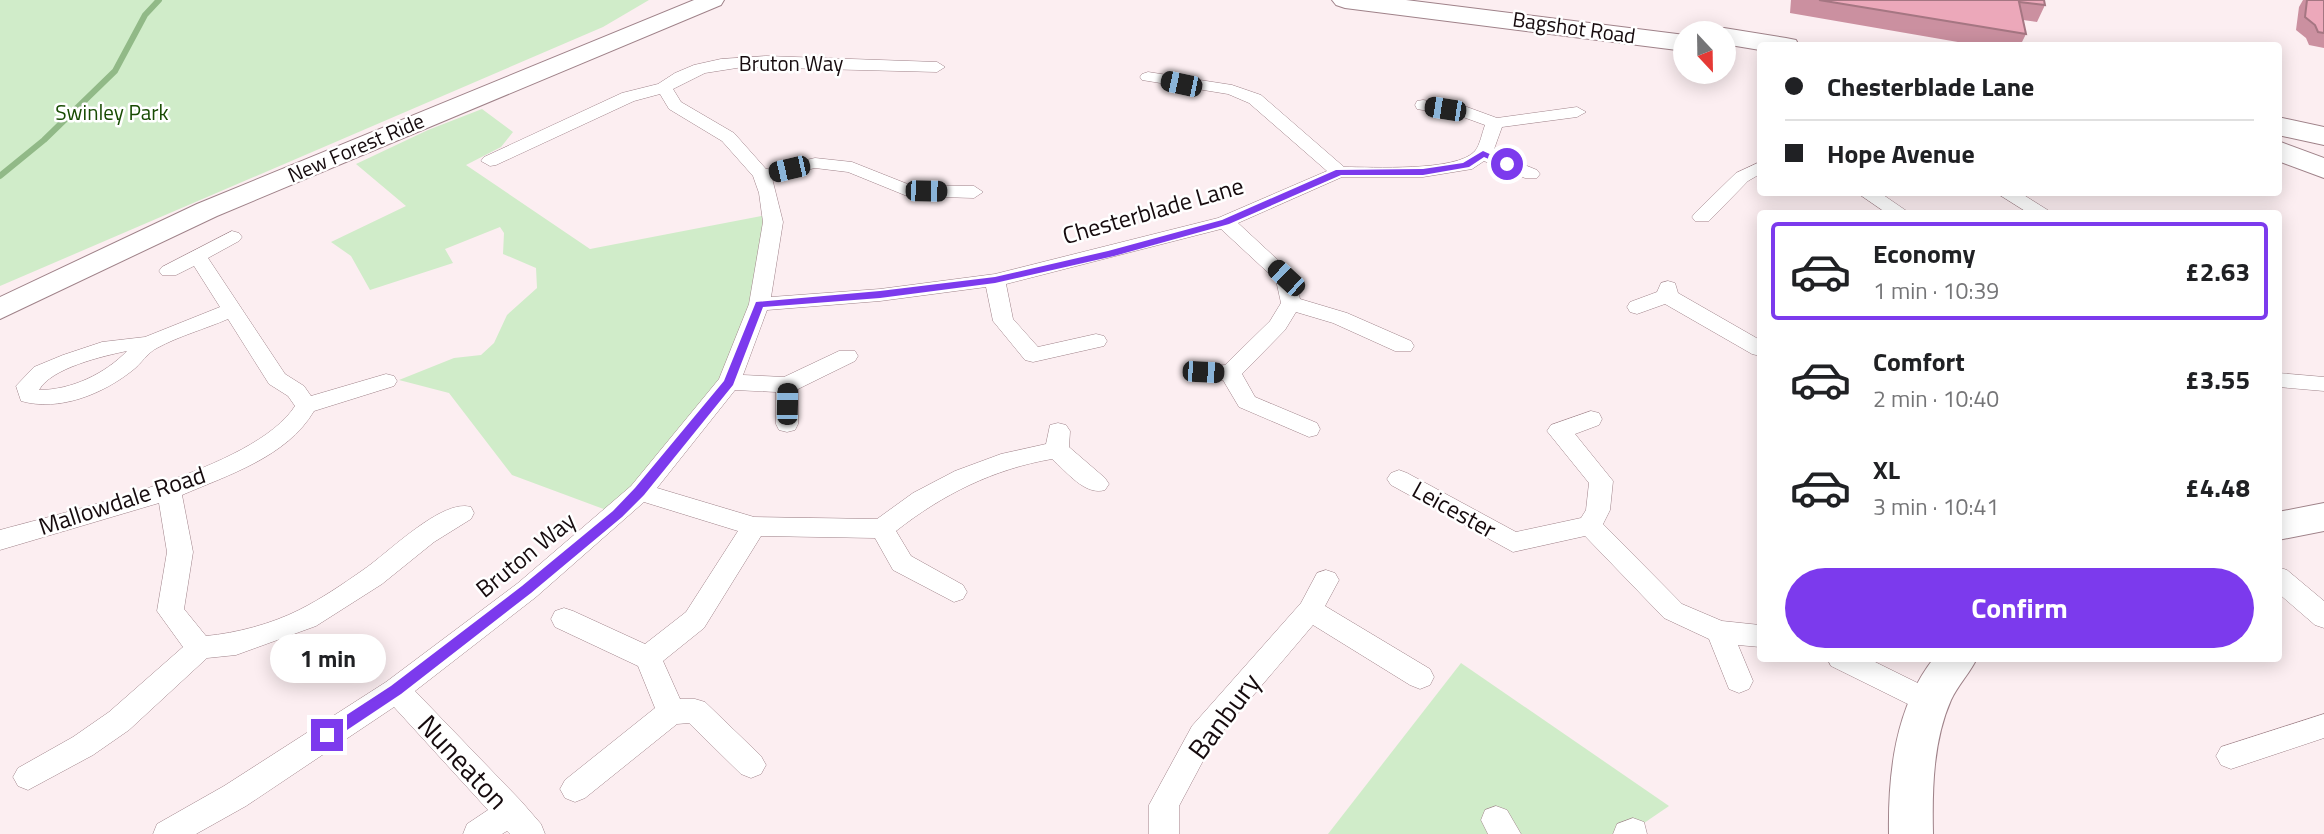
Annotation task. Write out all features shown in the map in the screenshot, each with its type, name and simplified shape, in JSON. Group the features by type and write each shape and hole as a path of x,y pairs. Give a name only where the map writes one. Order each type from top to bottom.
{"highway":[{"name":"Bagshot Road","path":"1345,0 1673,35"},
{"name":"Bagshot Road","path":"1447,0 1673,35"},
{"path":"1736,38 1761,42"},
{"path":"1736,50 1757,54"},
{"path":"2282,119 2324,123"},
{"path":"2282,127 2324,136"},
{"path":"2282,149 2324,155"},
{"path":"2282,150 2324,169"}],"main road":[{"name":"New Forest Ride","path":"8,307 207,210 702,3"},
{"path":"2282,525 2324,517"},
{"path":"1911,834 1909,803 1917,738 1930,702 1954,662"}],"street":[{"name":"Bruton Way","path":"168,834 235,796 396,690 527,590 618,514 640,492 729,382 759,304 773,222 762,175 728,137 675,105 664,88 672,81 696,70 740,61 937,68"},
{"path":"1149,77 1232,90 1255,99 1339,172"},
{"path":"1174,103 1181,84"},
{"path":"490,161 628,97 664,88"},
{"path":"1423,105 1467,112 1494,123 1577,112"},
{"path":"1494,123 1483,154 1531,174"},
{"path":"527,143 545,155"},
{"name":"Chesterblade Lane","path":"759,304 880,295 995,280 1225,222 1339,172 1423,172 1466,165 1483,154"},
{"path":"762,175 815,163 852,167 907,190 974,192"},
{"path":"1702,217 1742,177 1757,169"},
{"path":"1872,196 1895,210"},
{"path":"2011,196 2038,210"},
{"path":"1203,372 1230,373 1278,325 1291,303 1286,278 1225,222"},
{"path":"169,271 232,237"},
{"path":"198,257 277,379 296,391 306,406 386,382"},
{"path":"995,280 1003,321 1033,355 1097,341"},
{"path":"1637,307 1668,291 1757,347"},
{"path":"1291,303 1340,318 1403,346"},
{"path":"147,344 125,366 106,378 71,393 41,398 29,396 27,386 42,372 102,349 147,344 233,309"},
{"path":"729,382 787,385 847,356"},
{"path":"1230,373 1247,402 1308,429"},
{"path":"2282,380 2324,384"},
{"path":"786,424 787,385"},
{"name":"Mallowdale Road","path":"0,540 169,491 232,464 274,440 295,424 306,406"},
{"path":"1591,419 1559,431 1601,481 1598,510 1590,526 1672,611 1719,632 1757,636"},
{"path":"640,492 754,526 882,529 910,508 982,467 1058,440 1097,484"},
{"name":"Leicester","path":"1399,479 1513,542 1590,526"},
{"path":"169,491 180,552 170,611 200,648"},
{"path":"28,776 83,746 119,721 200,648 236,644 307,618 373,577 425,535 462,513"},
{"path":"648,658 695,620 754,526"},
{"path":"882,529 902,564 954,592"},
{"name":"Banbury","path":"1164,834 1164,805 1202,735 1310,610 1326,580"},
{"path":"2282,580 2324,617"},
{"path":"1310,610 1420,677"},
{"path":"564,619 648,658 671,712"},
{"path":"1719,632 1738,681"},
{"path":"1849,662 1930,702"},
{"name":"Nuneaton","path":"396,690 530,834"},
{"path":"575,789 671,712 695,711 751,765"},
{"path":"2231,756 2324,726"},
{"path":"478,834 510,811"}],"green space":[{"name":"Swinley Park","path":"0,0 649,0 603,27 0,286"},
{"path":"482,109 513,132 501,147 466,165 590,249 772,214 773,222 729,382 617,514 512,475 449,393 399,380 454,358 481,355 494,343 507,315 537,288 536,268 503,254 504,233 500,227 445,249 453,263 370,290 351,256 331,242 406,206 356,164 428,130"},
{"path":"1461,663 1669,806 1628,834 1328,834"}],"building":[{"path":"1819,0 2044,0 2045,5 2019,2 2026,34"},
{"path":"2307,0 2324,0 2324,33 2318,32 2315,25 2305,17"}],"waterway":[{"path":"0,176 44,140 115,71 145,15 159,0"}],"route":[{"path":"327,735 396,690 527,590 618,514 640,492 729,382 759,304 880,295 995,280 1225,222 1339,172 1423,172 1466,165 1483,154 1507,164"}]}
